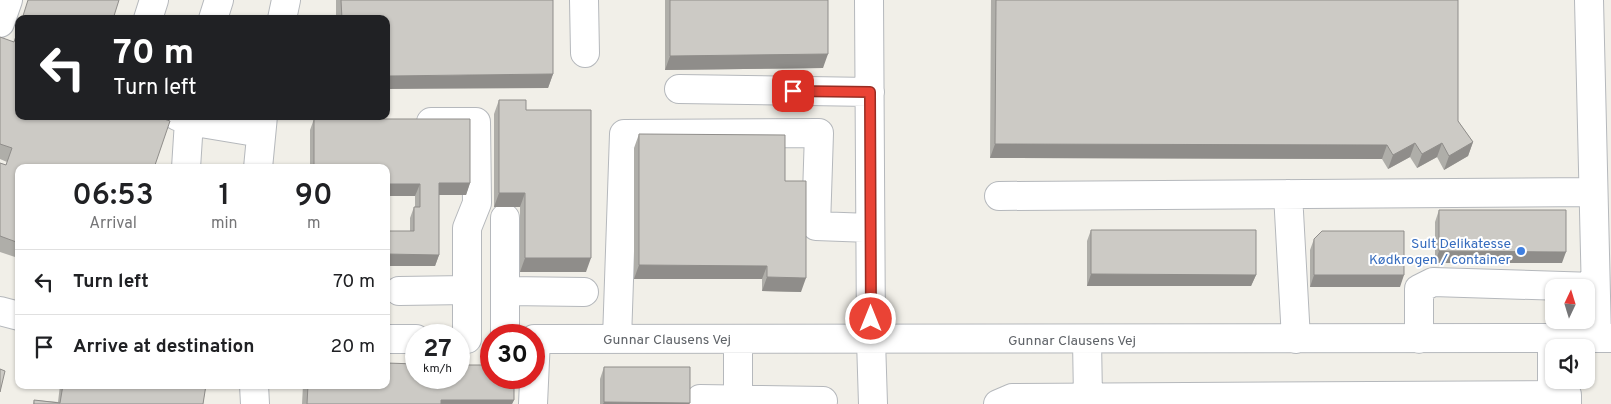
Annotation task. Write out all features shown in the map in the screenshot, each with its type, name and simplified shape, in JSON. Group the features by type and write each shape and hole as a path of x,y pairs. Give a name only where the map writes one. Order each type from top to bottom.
{"street":[{"path":"0,23 8,0"},
{"path":"149,15 154,0"},
{"path":"214,15 219,0"},
{"path":"283,15 286,0"},
{"path":"584,0 585,53"},
{"path":"869,0 873,404"},
{"path":"1589,0 1596,287 1607,342"},
{"path":"679,89 870,92"},
{"path":"181,120 186,164"},
{"path":"208,120 262,124 258,164"},
{"path":"425,122 476,122 476,203 467,228 467,290 472,339"},
{"path":"617,339 624,134 819,133 816,226 870,228"},
{"path":"999,196 1593,192"},
{"path":"1288,194 1296,339"},
{"path":"505,324 506,218"},
{"path":"1419,339 1419,289 1434,282 1596,287"},
{"path":"399,291 467,290"},
{"path":"505,291 584,292"},
{"path":"0,310 15,315"},
{"path":"998,404 1012,398 1559,400 1552,338"},
{"name":"Gunnar Clausens Vej","path":"545,339 1088,340 1552,338 1607,342"},
{"path":"390,339 405,339"},
{"path":"738,339 738,400"},
{"path":"1088,340 1088,398"},
{"path":"254,389 255,404"},
{"path":"533,389 533,404"},
{"path":"700,399 824,401"}],"building":[{"path":"28,0 119,0 114,15 23,15"},
{"path":"341,0 553,0 553,74 390,76 390,15 342,15"},
{"path":"670,0 828,0 828,54 670,56"},
{"path":"996,0 1458,0 1458,121 1473,142 1449,156 1442,143 1422,154 1415,143 1393,155 1387,145 995,144"},
{"path":"0,37 14,42 15,39 15,120 170,121 155,164 15,164 15,242 0,236 0,163 6,165 12,148 0,144"},
{"path":"499,100 526,100 526,110 591,110 591,258 525,258 525,193 499,193"},
{"path":"470,119 470,183 439,183 439,255 390,254 390,231 414,231 414,207 420,207 420,184 390,184 390,164 314,164 314,120"},
{"path":"639,134 785,135 785,181 806,181 806,278 767,277 767,266 639,265"},
{"path":"1439,210 1566,210 1566,252 1439,251"},
{"path":"1091,230 1256,230 1256,275 1091,274"},
{"path":"1322,231 1404,231 1404,275 1314,275 1314,239"},
{"path":"390,363 405,364 405,389 470,389 470,365 480,365 480,389 514,389 514,400 441,400 441,404 307,404 308,389 390,389"},
{"path":"604,367 690,367 690,403 604,402"},
{"path":"0,369 5,371 0,392"},
{"path":"62,389 205,389 203,404 34,404 34,400 60,403"}],"place":[{"name":"Sult Delikatesse Kødkrogen / container","path":"1521,251"}],"route":[{"path":"793,91 870,92 871,319"}]}
